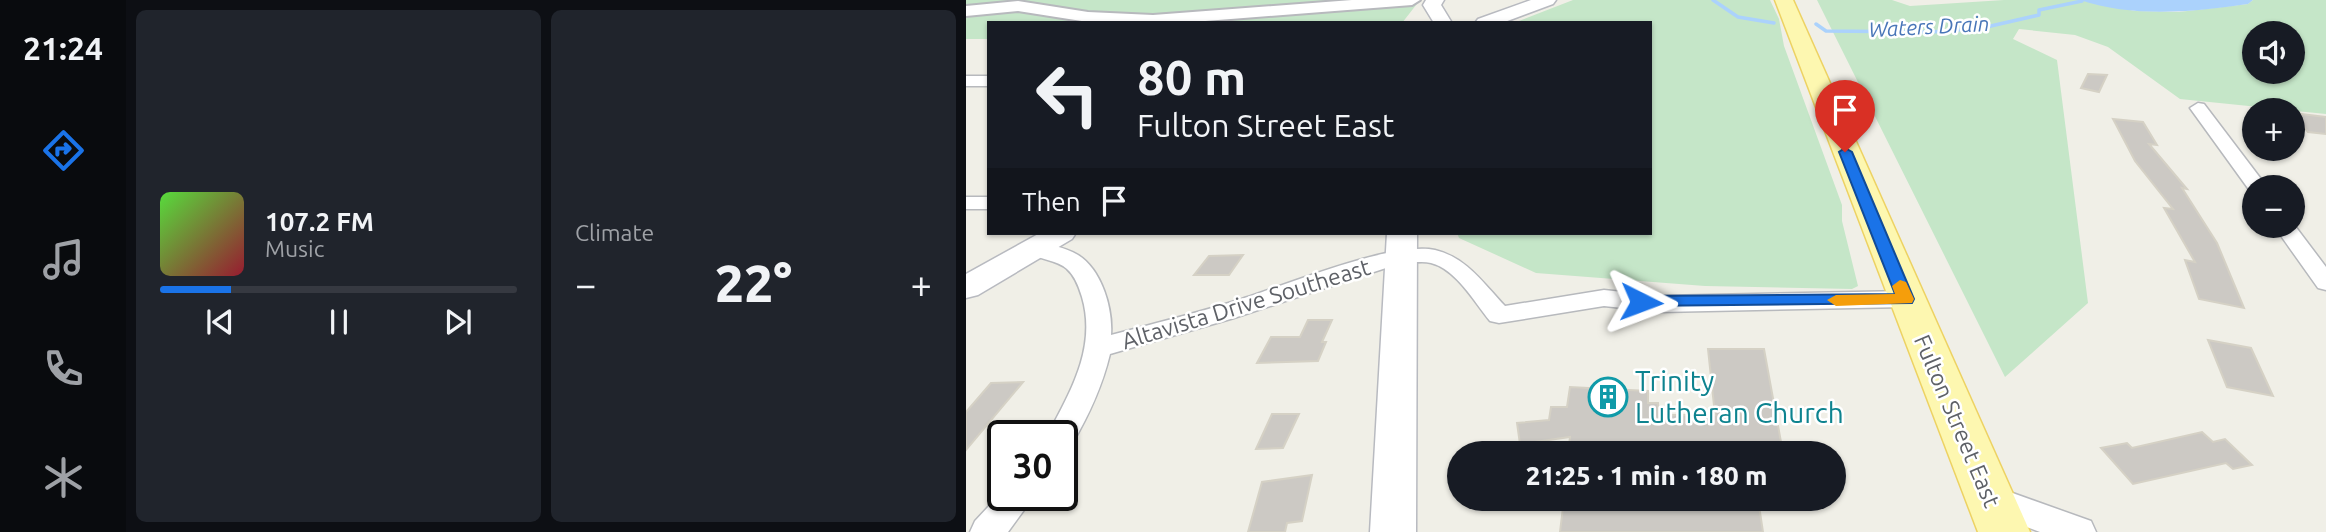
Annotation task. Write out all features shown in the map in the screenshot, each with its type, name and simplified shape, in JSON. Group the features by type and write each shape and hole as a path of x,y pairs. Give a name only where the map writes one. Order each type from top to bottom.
{"main road":[{"path":"1435,0 1432,5 1442,21"},
{"path":"1489,21 1547,0"},
{"name":"Fulton Street East","path":"1784,0 2004,532"},
{"path":"966,288 1048,240"},
{"path":"1393,532 1402,246"}],"street":[{"path":"1031,7 1047,0"},
{"path":"966,11 1031,7 1088,17 1153,20 1412,0"},
{"path":"966,81 987,81"},
{"path":"2198,108 2248,175"},
{"path":"966,203 987,202"},
{"path":"2294,238 2326,283"},
{"name":"Altavista Drive Southeast","path":"1048,240 1063,256 1079,267 1097,298 1100,317 1099,348 1402,246 1450,262 1499,315 1604,298 1660,303 1906,299"},
{"path":"1072,420 1099,348"},
{"path":"1991,500 2079,532"},
{"path":"987,532 1005,511"}],"green space":[{"path":"966,0 1420,0 1404,21 987,21 987,39 966,39"},
{"path":"1573,0 1770,0 1779,19 1784,46 1842,205 1842,221 1858,286 1852,289 1705,286 1536,273 1459,238 1458,235 1652,235 1652,21 1519,21"},
{"path":"1817,0 1892,0 1910,6 2004,0 2080,0 2135,11 2179,12 2248,4 2253,0 2326,0 2326,114 2305,112 2305,98 2242,98 2242,105 2180,99 2108,47 2075,35 2019,29 2013,39 2057,60 2088,303 2005,377"}],"water":[{"path":"2080,0 2253,0 2248,4 2227,7 2163,12 2100,6"}],"building":[{"path":"2088,74 2107,75 2099,92 2081,88"},
{"path":"2305,114 2326,117 2326,134 2308,132 2305,128"},
{"path":"2113,119 2143,122 2157,145 2149,144 2187,189 2182,188 2217,243 2244,308 2199,299 2185,260 2195,262 2164,208 2173,209 2135,161"},
{"path":"1243,255 1229,275 1194,275 1209,256"},
{"path":"1308,320 1332,320 1322,342 1326,342 1318,361 1257,363 1271,337 1300,337"},
{"path":"2208,340 2251,348 2273,396 2227,387"},
{"name":"Trinity Lutheran Church","path":"1708,349 1764,349 1781,441 1570,441 1570,437 1520,441 1517,423 1549,420 1551,407 1567,407 1570,387 1648,391 1648,403 1658,403 1659,415 1715,415"},
{"path":"1023,382 991,420 987,420 987,425 966,450 966,412 991,383"},
{"path":"1272,414 1299,414 1283,448 1256,449"},
{"path":"2202,432 2213,442 2225,439 2252,465 2233,469 2226,463 2133,484 2101,448 2127,443 2132,448"},
{"path":"1312,475 1302,521 1287,523 1285,532 1248,532 1262,482"},
{"path":"1563,511 1760,511 1763,532 1560,532"}],"waterway":[{"name":"Waters Drain","path":"1713,0 1738,17 1774,23"},
{"name":"Waters Drain","path":"1816,24 1826,31 1932,32 1982,28 2039,15 2039,10 2082,1"}],"slow traffic":[{"path":"1836,300 1906,299 1900,286"}],"place":[{"name":"Trinity Lutheran Church","path":"1608,397"}],"route":[{"path":"1641,302 1906,299 1845,152"}]}
